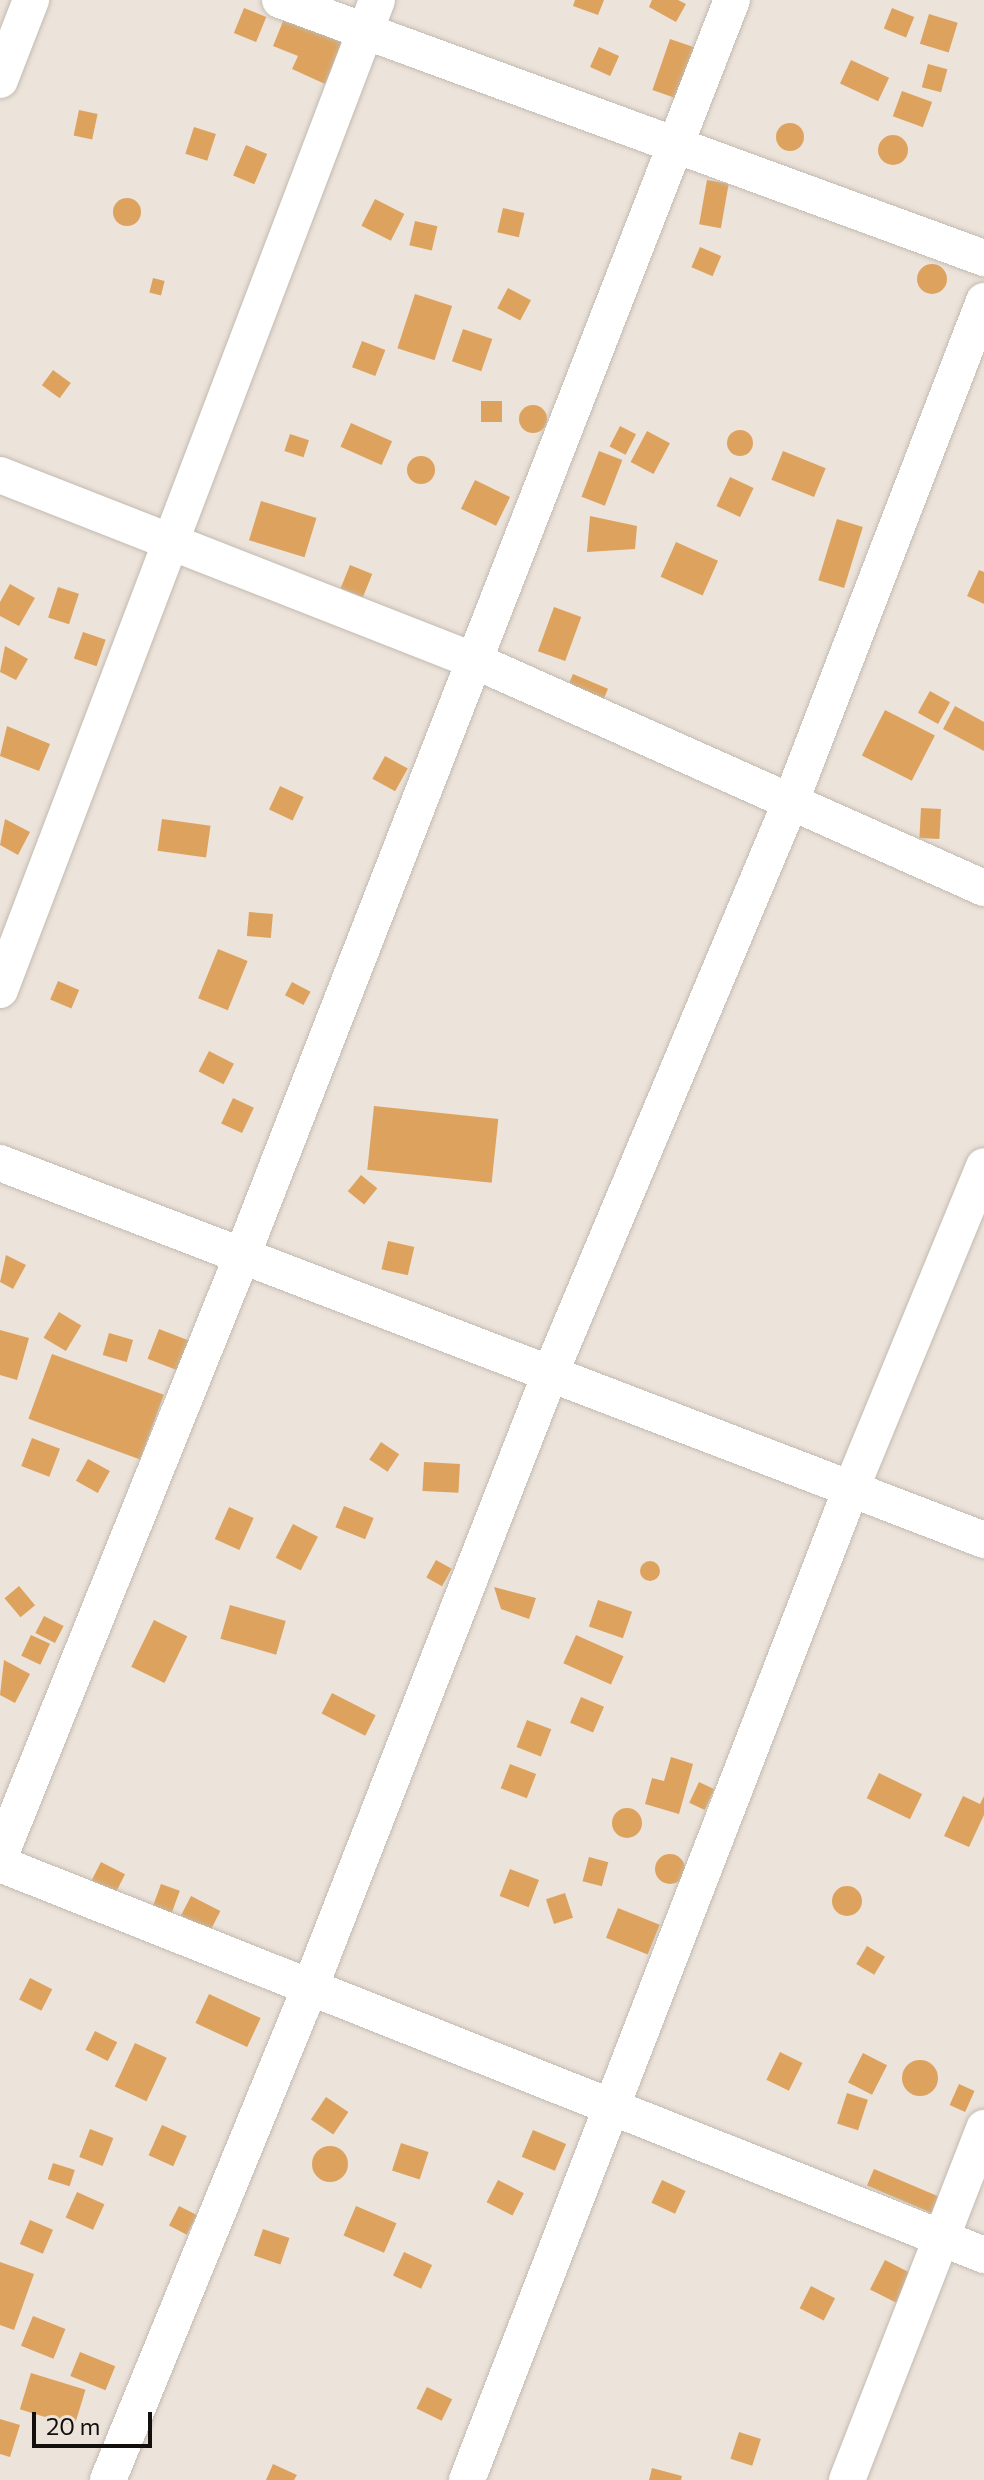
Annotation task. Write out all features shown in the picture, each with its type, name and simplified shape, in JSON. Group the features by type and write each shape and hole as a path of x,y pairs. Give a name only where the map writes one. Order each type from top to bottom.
{"street":[{"path":"0,80 31,0"},
{"path":"280,0 371,16 678,148 984,258"},
{"path":"0,1856 242,1256 678,148 732,0"},
{"path":"0,990 371,16"},
{"path":"108,2480 311,1985 550,1374 791,801 984,301"},
{"path":"0,475 475,661 984,888"},
{"path":"0,1163 984,1540"},
{"path":"467,2480 851,1489 984,1166"},
{"path":"0,1864 984,2255"},
{"path":"847,2480 984,2128"}],"building":[{"path":"575,0 604,0 598,15 573,6"},
{"path":"652,0 678,0 686,4 676,22 649,7"},
{"path":"244,8 266,17 256,42 234,33"},
{"path":"892,8 914,17 906,37 884,28"},
{"path":"929,14 958,23 949,52 920,44"},
{"path":"284,19 343,43 325,84 292,69 298,56 273,46"},
{"path":"670,39 699,49 682,100 652,90"},
{"path":"599,47 619,56 610,76 590,67"},
{"path":"851,60 889,78 878,101 840,84"},
{"path":"928,64 947,69 941,92 922,87"},
{"path":"902,91 932,102 923,127 893,116"},
{"path":"79,110 98,114 92,139 74,135"},
{"path":"790,123 800,127 804,137 800,147 790,151 780,147 776,137 780,127"},
{"path":"194,127 216,134 207,161 185,154"},
{"path":"893,135 904,139 908,150 904,161 893,165 882,161 878,150 882,139"},
{"path":"246,145 267,154 254,184 233,175"},
{"path":"707,180 729,184 721,228 699,224"},
{"path":"127,198 137,202 141,212 137,222 127,226 117,222 113,212 117,202"},
{"path":"375,199 404,214 391,241 361,226"},
{"path":"503,208 524,213 519,237 497,232"},
{"path":"415,221 437,226 432,251 409,245"},
{"path":"700,247 721,256 713,276 691,267"},
{"path":"932,264 938,265 946,273 946,285 938,293 932,294 926,293 918,285 917,279 918,273 926,265"},
{"path":"153,278 165,281 161,295 149,293"},
{"path":"508,288 531,300 520,321 497,308"},
{"path":"415,294 452,306 434,360 397,348"},
{"path":"463,329 492,339 481,371 452,361"},
{"path":"362,341 385,350 375,376 352,367"},
{"path":"53,370 71,383 60,398 42,385"},
{"path":"481,401 502,401 502,422 481,422"},
{"path":"533,405 543,409 547,419 543,429 533,433 523,429 519,419 523,409"},
{"path":"351,423 392,441 382,465 340,447"},
{"path":"620,426 636,434 626,455 610,446"},
{"path":"740,430 750,433 753,443 750,453 740,456 730,453 727,443 730,433"},
{"path":"647,431 670,443 654,474 631,462"},
{"path":"290,434 309,440 303,457 284,451"},
{"path":"599,451 622,460 605,506 581,497"},
{"path":"783,451 826,468 814,497 771,480"},
{"path":"421,456 431,460 435,470 431,480 421,484 411,480 407,470 411,460"},
{"path":"730,477 754,488 740,517 716,506"},
{"path":"475,480 510,497 496,526 461,509"},
{"path":"261,501 316,518 304,557 249,540"},
{"path":"590,516 637,526 635,549 587,552"},
{"path":"837,519 863,527 844,588 818,580"},
{"path":"676,542 718,561 703,595 661,577"},
{"path":"350,565 372,574 363,597 341,588"},
{"path":"979,570 984,572 984,604 967,596"},
{"path":"10,584 35,598 19,626 0,616 0,602"},
{"path":"58,587 79,594 69,624 48,617"},
{"path":"554,607 581,617 565,661 538,651"},
{"path":"83,632 106,640 97,666 74,658"},
{"path":"5,646 28,659 16,680 0,672"},
{"path":"573,674 608,689 598,712 563,697"},
{"path":"930,691 950,702 938,724 918,713"},
{"path":"955,706 984,722 984,751 943,729"},
{"path":"885,710 935,735 912,781 862,755"},
{"path":"7,726 50,744 39,771 0,756"},
{"path":"385,756 408,769 395,791 372,779"},
{"path":"280,786 304,797 293,821 269,810"},
{"path":"921,808 941,809 939,839 919,838"},
{"path":"5,819 30,832 18,855 0,845"},
{"path":"162,819 211,826 206,858 158,851"},
{"path":"249,912 273,914 271,938 247,936"},
{"path":"218,949 248,961 228,1010 198,998"},
{"path":"58,981 79,990 71,1008 50,999"},
{"path":"292,982 311,992 303,1005 285,995"},
{"path":"209,1051 234,1064 224,1084 199,1071"},
{"path":"233,1098 254,1108 242,1133 221,1123"},
{"path":"374,1106 498,1119 492,1183 367,1170"},
{"path":"361,1175 377,1188 364,1205 348,1191"},
{"path":"388,1241 414,1247 408,1275 381,1269"},
{"path":"6,1255 26,1265 13,1289 0,1282"},
{"path":"59,1312 81,1325 66,1351 44,1338"},
{"path":"159,1329 193,1342 181,1372 148,1359"},
{"path":"0,1330 29,1338 17,1380 0,1375"},
{"path":"109,1333 133,1340 127,1362 103,1355"},
{"path":"52,1354 164,1395 140,1460 28,1419"},
{"path":"32,1438 60,1449 49,1477 21,1466"},
{"path":"381,1442 399,1454 387,1472 369,1459"},
{"path":"88,1459 110,1471 98,1493 76,1481"},
{"path":"424,1462 460,1464 458,1493 422,1491"},
{"path":"344,1506 374,1518 365,1539 335,1527"},
{"path":"229,1507 254,1518 239,1550 215,1539"},
{"path":"293,1524 318,1537 301,1571 276,1558"},
{"path":"436,1560 452,1569 442,1586 426,1577"},
{"path":"650,1561 657,1564 660,1571 657,1578 650,1581 643,1578 640,1571 643,1564"},
{"path":"19,1586 35,1605 21,1617 4,1598"},
{"path":"494,1587 536,1598 529,1619 501,1609"},
{"path":"598,1600 632,1612 623,1638 589,1626"},
{"path":"230,1605 286,1621 276,1655 220,1639"},
{"path":"44,1616 64,1626 55,1643 35,1633"},
{"path":"154,1620 187,1636 164,1683 131,1667"},
{"path":"31,1635 50,1644 40,1665 21,1656"},
{"path":"576,1635 624,1656 611,1684 563,1663"},
{"path":"4,1660 30,1674 15,1703 0,1695"},
{"path":"332,1693 376,1715 365,1736 322,1713"},
{"path":"581,1697 604,1707 593,1733 570,1723"},
{"path":"527,1720 551,1729 541,1756 517,1747"},
{"path":"671,1757 693,1764 679,1814 645,1804 652,1778 664,1781"},
{"path":"510,1764 536,1774 527,1798 501,1788"},
{"path":"879,1773 922,1794 910,1819 867,1798"},
{"path":"699,1782 714,1789 705,1810 689,1803"},
{"path":"963,1796 980,1804 984,1796 984,1815 969,1847 944,1836"},
{"path":"627,1808 633,1809 641,1817 641,1829 633,1837 627,1838 621,1837 613,1829 612,1823 613,1817 621,1809"},
{"path":"670,1854 676,1855 684,1863 684,1875 676,1883 670,1884 664,1883 656,1875 655,1869 656,1863 664,1855"},
{"path":"589,1857 608,1862 602,1886 583,1881"},
{"path":"101,1862 125,1874 113,1898 89,1886"},
{"path":"510,1869 539,1880 529,1907 500,1896"},
{"path":"161,1884 180,1891 170,1918 151,1911"},
{"path":"847,1886 857,1891 862,1901 857,1911 847,1916 837,1911 832,1901 837,1891"},
{"path":"565,1893 573,1918 554,1924 546,1899"},
{"path":"191,1896 220,1911 210,1931 181,1916"},
{"path":"618,1908 660,1925 648,1955 606,1938"},
{"path":"867,1946 885,1957 874,1975 856,1964"},
{"path":"30,1978 52,1989 41,2011 19,1999"},
{"path":"209,1994 261,2018 247,2047 195,2023"},
{"path":"95,2031 117,2042 108,2061 85,2050"},
{"path":"135,2043 167,2058 146,2101 115,2087"},
{"path":"780,2052 802,2063 789,2091 766,2080"},
{"path":"863,2053 887,2065 872,2095 848,2082"},
{"path":"920,2060 932,2066 938,2078 932,2090 920,2096 908,2090 902,2078 908,2066"},
{"path":"959,2084 975,2091 965,2112 950,2105"},
{"path":"847,2093 868,2100 858,2130 837,2123"},
{"path":"326,2097 348,2112 333,2134 311,2119"},
{"path":"162,2125 187,2136 173,2166 149,2155"},
{"path":"90,2129 113,2138 103,2166 79,2157"},
{"path":"533,2130 566,2144 555,2171 522,2157"},
{"path":"401,2143 429,2152 420,2180 392,2171"},
{"path":"330,2146 343,2151 348,2164 343,2177 330,2182 317,2177 312,2164 317,2151"},
{"path":"53,2163 75,2170 70,2186 48,2179"},
{"path":"874,2169 949,2201 942,2217 867,2186"},
{"path":"498,2180 524,2193 512,2215 487,2202"},
{"path":"662,2180 686,2191 675,2214 651,2203"},
{"path":"77,2192 104,2204 93,2230 66,2218"},
{"path":"179,2206 197,2215 187,2235 169,2226"},
{"path":"356,2206 397,2223 384,2253 343,2235"},
{"path":"30,2220 53,2230 43,2254 20,2244"},
{"path":"263,2229 289,2238 280,2265 254,2255"},
{"path":"404,2252 432,2265 421,2289 393,2276"},
{"path":"885,2260 911,2273 896,2303 870,2289"},
{"path":"0,2262 34,2274 14,2330 0,2325"},
{"path":"811,2286 835,2298 824,2321 800,2308"},
{"path":"33,2316 65,2329 53,2359 21,2346"},
{"path":"80,2352 115,2366 105,2390 70,2376"},
{"path":"31,2373 86,2390 74,2426 20,2409"},
{"path":"427,2387 452,2399 442,2421 416,2409"},
{"path":"0,2419 20,2425 10,2457 0,2454"},
{"path":"739,2432 761,2439 752,2466 730,2459"},
{"path":"273,2464 297,2475 294,2480 266,2480"},
{"path":"652,2468 682,2476 681,2480 649,2480"}]}
